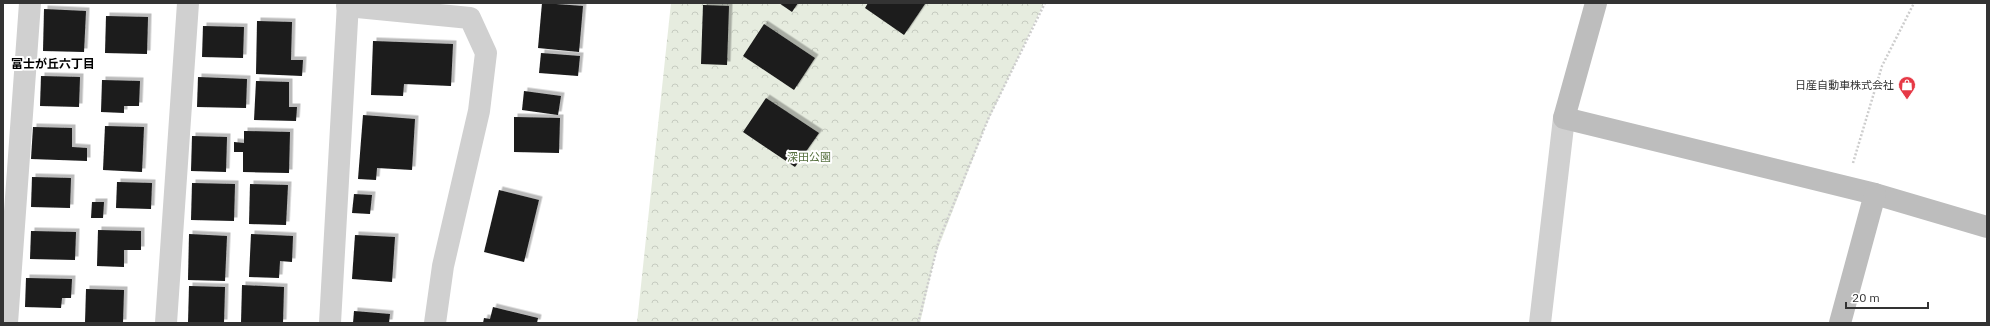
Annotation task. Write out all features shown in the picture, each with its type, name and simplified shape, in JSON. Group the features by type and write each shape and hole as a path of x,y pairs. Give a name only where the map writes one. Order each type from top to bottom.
{"street":[{"path":"7,323 30,3"},
{"path":"166,323 188,3"},
{"path":"1540,323 1564,118 1596,3"},
{"path":"330,323 348,4 470,18 486,53 479,111 443,266 435,323"},
{"path":"1564,118 1846,186 1987,227"},
{"path":"1840,323 1875,194"}],"path":[{"path":"918,323 939,240 990,117 1044,3"},
{"path":"1846,186 1882,66 1914,3"}],"green space":[{"name":"深田公園","path":"671,3 1044,3 986,125 935,256 920,323 637,323"}],"building":[{"path":"542,3 583,6 579,52 538,48"},
{"path":"779,3 798,3 792,12"},
{"path":"868,3 925,4 904,35 865,8"},
{"path":"703,5 729,6 727,65 701,64"},
{"path":"44,9 86,11 84,52 43,51"},
{"path":"106,16 148,17 147,54 105,53"},
{"path":"257,21 292,22 291,60 303,60 302,76 256,74"},
{"path":"764,24 815,58 794,90 743,56"},
{"path":"203,26 244,27 243,58 202,57"},
{"path":"373,41 453,44 451,86 404,84 403,96 371,95"},
{"path":"541,53 580,56 578,76 539,73"},
{"path":"41,76 80,77 79,107 40,106"},
{"path":"198,77 247,79 246,108 197,107"},
{"path":"102,80 140,81 139,106 124,106 124,113 101,112"},
{"path":"256,81 289,82 289,107 297,107 296,121 254,120"},
{"path":"524,91 561,96 558,115 522,110"},
{"path":"766,98 819,133 795,167 743,132"},
{"path":"363,115 415,119 412,170 377,168 376,180 358,179"},
{"path":"514,117 560,118 559,153 514,152"},
{"path":"105,126 144,127 142,172 103,170"},
{"path":"33,127 72,128 72,147 87,148 87,161 31,159"},
{"path":"244,131 290,132 289,173 243,172 243,152 234,152 234,142 244,143"},
{"path":"192,136 227,137 226,172 191,171"},
{"path":"32,177 71,178 70,208 31,207"},
{"path":"117,182 152,183 151,209 116,208"},
{"path":"192,183 235,184 234,221 191,220"},
{"path":"250,184 288,185 286,225 249,224"},
{"path":"499,190 539,200 524,262 484,252"},
{"path":"354,194 372,195 370,214 352,213"},
{"path":"92,202 104,202 103,218 91,218"},
{"path":"98,230 141,231 141,250 124,250 124,267 97,266"},
{"path":"31,231 76,232 75,260 30,259"},
{"path":"189,234 227,236 225,281 188,280"},
{"path":"251,234 293,236 292,262 280,261 279,278 249,277"},
{"path":"355,235 395,237 392,282 352,279"},
{"path":"26,278 72,279 71,298 62,298 61,308 25,307"},
{"path":"242,285 284,287 283,323 241,323"},
{"path":"189,286 225,287 224,323 188,323"},
{"path":"86,289 124,290 123,323 85,323"},
{"path":"493,307 538,318 537,323 483,323 484,318 490,319"},
{"path":"354,311 390,314 389,323 353,323"}],"place":[{"name":"日産自動車株式会社","path":"1907,100"}],"district":[{"name":"富士が丘六丁目","path":"53,63"}]}
